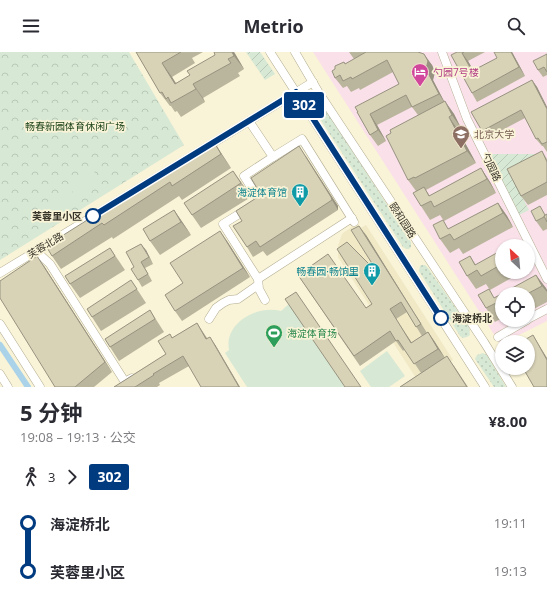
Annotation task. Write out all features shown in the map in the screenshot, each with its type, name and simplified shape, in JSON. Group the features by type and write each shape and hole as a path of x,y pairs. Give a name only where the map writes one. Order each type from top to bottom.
{"street":[{"path":"270,52 485,387"},
{"name":"颐和园路","path":"295,52 319,92 480,335 512,387"},
{"name":"勺园路","path":"442,52 468,119 547,279"},
{"name":"芙蓉北路","path":"0,273 313,82"},
{"path":"249,121 273,157"},
{"path":"209,319 216,308 223,303 229,300 238,299 258,282 353,220 302,139 244,176 260,201 223,224 258,282 259,289 266,300"},
{"path":"36,251 50,264 125,382"},
{"path":"535,315 547,308"},
{"path":"0,324 40,387"},
{"path":"500,335 514,327"},
{"path":"0,374 8,387"},
{"path":"116,387 137,375"}],"shaded area":[{"name":"北京大学","path":"313,52 547,52 547,321 519,335 495,336"},
{"name":"畅春园·畅饷里","path":"357,223 361,228 366,225 453,360 418,381 338,257 338,246 342,234"}],"green space":[{"name":"畅春新园体育休闲广场","path":"0,52 129,52 184,145 0,260"},
{"path":"246,52 260,52 275,74 265,80"},
{"path":"314,99 321,102 411,242 411,247 409,249 403,247 311,105 310,103"},
{"path":"491,154 534,154 540,163 512,177 529,210 519,215 491,161"},
{"path":"92,169 101,181 78,199 69,187"},
{"path":"68,187 78,199 55,217 45,204"},
{"path":"425,265 428,268 469,327 470,335 467,337 463,338 460,336 419,271 420,266"},
{"name":"海淀体育场","path":"289,304 345,387 247,387 225,353 229,350 229,340 232,332 237,324 244,318 262,311 281,311"},
{"path":"387,351 405,376 389,387 371,387 360,371"},
{"path":"483,353 487,355 495,368 495,375 499,375 506,387 494,387 475,359 477,355"}],"building":[{"path":"136,52 181,52 162,63 175,84 190,75 187,71 215,55 214,52 232,52 234,56 228,59 231,63 193,84 196,89 171,103 168,97 166,99 162,92 160,93"},
{"path":"366,52 418,52 424,54 428,61 426,69 439,94 412,107 406,95 370,114 378,130 370,135 355,107 399,84 387,60 352,79 351,77 343,81 340,75 335,78 332,71 335,69 335,66 344,62 345,64"},
{"path":"457,52 464,52 462,53 472,71 497,58 494,52 511,52 519,67 472,93 451,55"},
{"path":"547,54 547,72 544,67 538,70 533,61"},
{"path":"532,80 547,109 547,142 542,144 538,138 536,139 521,110 482,131 471,112"},
{"path":"445,101 452,115 449,117 467,151 415,178 414,177 408,180 386,136 391,133 390,130"},
{"path":"214,142 221,154 172,186 170,182 104,225 102,223 52,256 46,246 92,217 94,219"},
{"name":"海淀体育馆","path":"299,146 332,200 260,247 256,241 247,247 233,226 242,221 236,211 261,195 251,178"},
{"path":"542,151 547,162 547,182 521,196 507,169"},
{"path":"481,168 487,179 434,207 431,201 421,206 413,193 424,187 429,196"},
{"path":"233,171 241,183 192,215 184,203"},
{"path":"498,203 503,213 454,240 450,234 440,239 433,225 443,220 448,229"},
{"path":"540,206 545,215 536,221 531,211"},
{"path":"174,210 181,222 150,241 143,229"},
{"path":"547,214 547,222 544,216"},
{"path":"359,226 421,324 416,327 401,302 390,309 411,343 428,332 438,349 414,364 390,331 354,356 298,275 328,254 366,308 372,304 337,249 347,242 371,266 373,265 351,230"},
{"path":"220,231 243,268 175,311 165,295 183,283 170,263"},
{"path":"141,244 149,257 141,262 148,274 138,280 131,269 134,267 126,252"},
{"path":"110,248 115,256 70,284 65,276"},
{"path":"495,254 495,268 481,276 477,270 467,276 459,262 470,256 475,265"},
{"path":"37,256 105,362 75,387 55,387 0,298 0,281"},
{"path":"535,276 542,286 535,290 535,287 514,287 529,279 535,279"},
{"path":"131,280 137,289 92,317 87,309"},
{"path":"489,289 495,304 486,308 478,295"},
{"path":"296,292 361,387 345,387 285,299"},
{"path":"150,310 155,319 110,347 105,339"},
{"path":"197,323 206,339 210,337 239,387 201,387 183,356 135,387 114,387 166,354 158,341 170,334 172,338"},
{"path":"535,339 547,360 547,387 534,387 527,375 535,375"},
{"path":"447,356 467,387 400,387"}],"waterway":[{"path":"0,345 28,387"}],"bus line":[{"name":"302","path":"93,216 296,92 441,318"}],"place":[{"name":"勺园7号楼","path":"420,87"},
{"name":"北京大学","path":"461,149"},
{"name":"海淀体育馆","path":"300,207"},
{"name":"芙蓉里小区","path":"93,216"},
{"name":"畅春园·畅饷里","path":"372,286"},
{"name":"海淀桥北","path":"441,318"},
{"name":"海淀体育场","path":"274,348"}]}
